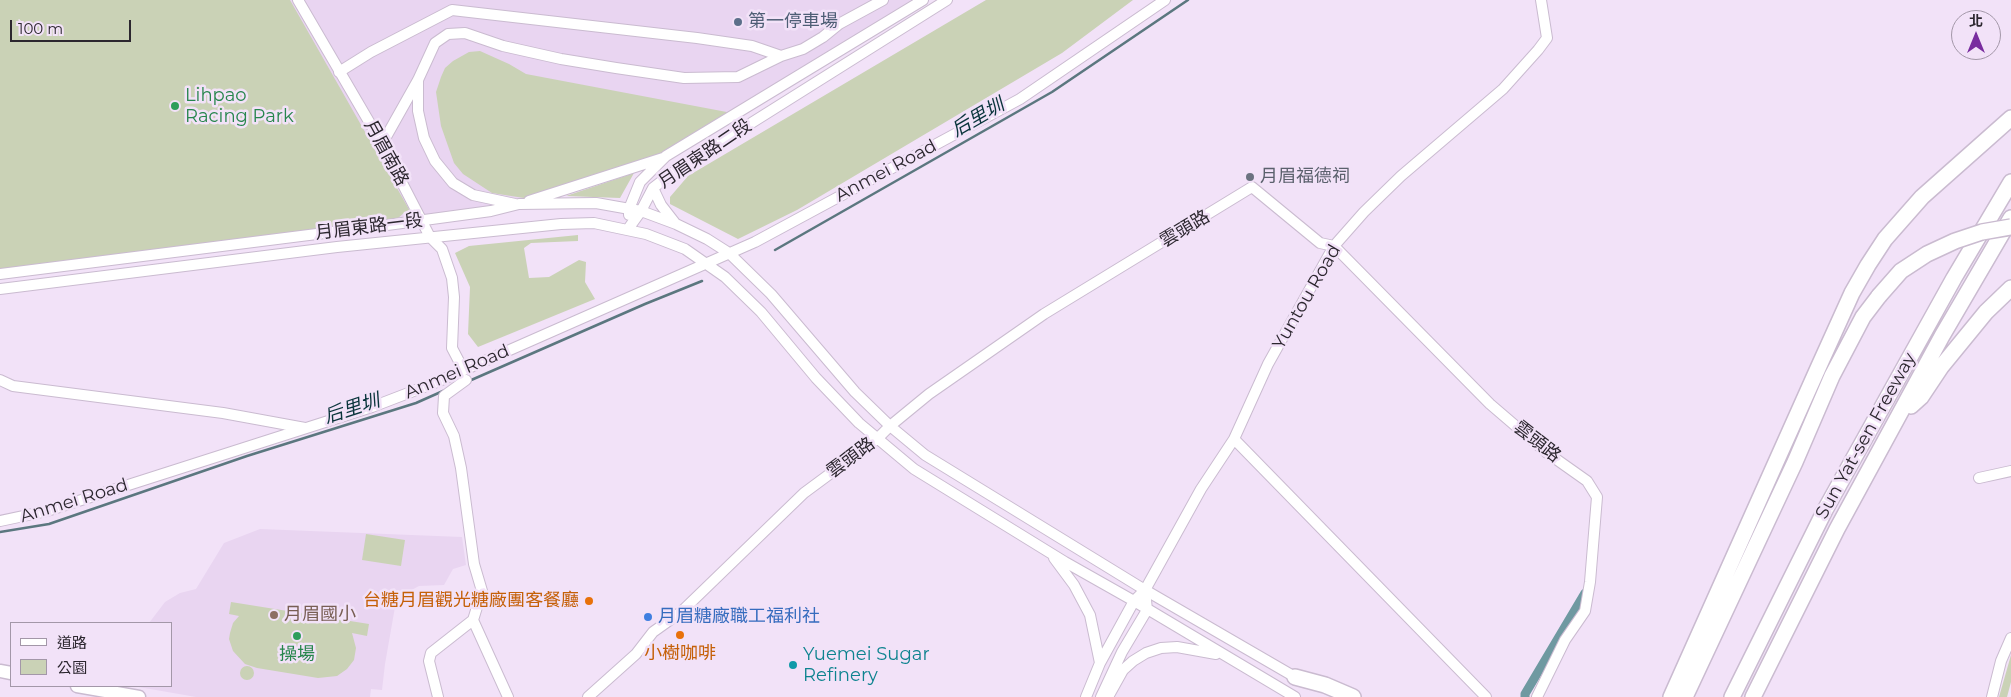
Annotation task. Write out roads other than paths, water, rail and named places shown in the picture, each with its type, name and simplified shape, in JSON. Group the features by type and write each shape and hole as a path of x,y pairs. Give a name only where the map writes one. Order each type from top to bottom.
{"highway":[{"path":"1671,697 1819,366 1852,294 1868,265 1885,239 1922,197 2011,118"},
{"name":"Sun Yat-sen Freeway","path":"1732,697 1825,510 1945,294 2011,182"},
{"name":"Sun Yat-sen Freeway","path":"1753,697 1833,537 1952,319 2011,218"},
{"path":"1685,697 1795,462 1832,376 1863,317 1901,271 1927,254 1955,241 2011,227"},
{"path":"1900,415 1921,397 1941,367 1986,312 2011,288"},
{"path":"1295,676 1330,697"},
{"path":"1295,676 1325,685 1353,697"}],"main road":[{"path":"79,687 92,693 138,697"}],"street":[{"name":"月眉南路","path":"298,0 382,144 430,237 442,249 452,278 454,297 452,348 463,369"},
{"path":"382,144 418,80 435,43 448,34 465,33 503,46 561,59 684,78 738,78 782,56 803,48 823,37 839,24 883,0"},
{"name":"月眉東路二段","path":"628,228 629,209 640,182 666,156 923,0"},
{"name":"月眉東路二段","path":"628,228 641,211 653,188 675,170 947,0"},
{"name":"Anmei Road","path":"0,521 47,511 372,407 438,382 463,369 729,254 755,242 1020,99 1165,0"},
{"name":"Yuntou Road","path":"1086,697 1100,663 1134,601 1145,590 1201,489 1234,439 1268,364 1334,246 1400,176 1504,90 1538,50 1547,38 1541,0"},
{"path":"339,72 371,52 452,10 697,38 752,46 782,56"},
{"path":"418,80 418,111 424,138 436,161 453,183 473,195 519,204 666,156"},
{"name":"雲頭路","path":"588,697 636,654 653,632 681,612 804,493 877,439 929,394 1044,314 1252,186 1320,243 1334,246 1490,404 1546,452 1588,481 1598,497 1590,582 1584,612 1565,640 1536,697"},
{"path":"653,188 661,205 676,224"},
{"name":"月眉東路一段","path":"0,274 421,220 519,204 596,203 641,211 707,238 729,254 772,294 855,392 890,426 925,455 1145,590 1295,676"},
{"name":"月眉東路一段","path":"0,290 337,247 561,224 594,223 628,228 685,249 725,277 761,312 816,378 859,423 914,469 1050,553 1295,697"},
{"path":"0,380 13,386 222,413 307,428"},
{"path":"438,697 429,660 431,653 473,620 482,591 474,564 454,436 443,413 444,396 466,380"},
{"path":"1234,439 1486,697"},
{"path":"1979,478 2011,471"},
{"path":"1050,553 1074,585 1090,615 1100,663"},
{"path":"1101,697 1122,652 1147,610 1145,590"},
{"path":"473,620 508,697"},
{"path":"1992,697 2001,661 2011,638"},
{"path":"1108,697 1119,676 1128,665 1139,656 1153,650 1177,647 1224,656"}],"waterway":[{"name":"后里圳","path":"775,250 1052,92 1188,0"},
{"name":"后里圳","path":"469,381 702,281"},
{"name":"后里圳","path":"0,532 49,524 247,456 416,403 443,391"},
{"path":"1525,697 1585,593"}],"place":[{"name":"第一停車場","path":"738,22"},
{"name":"Lihpao Racing Park","path":"175,106"},
{"name":"月眉福德祠","path":"1250,177"},
{"name":"台糖月眉觀光糖廠團客餐廳","path":"589,601"},
{"name":"月眉國小","path":"274,615"},
{"name":"月眉糖廠職工福利社","path":"648,617"},
{"name":"小樹咖啡","path":"680,635"},
{"name":"操場","path":"297,636"},
{"name":"Yuemei Sugar Refinery","path":"793,665"}]}
